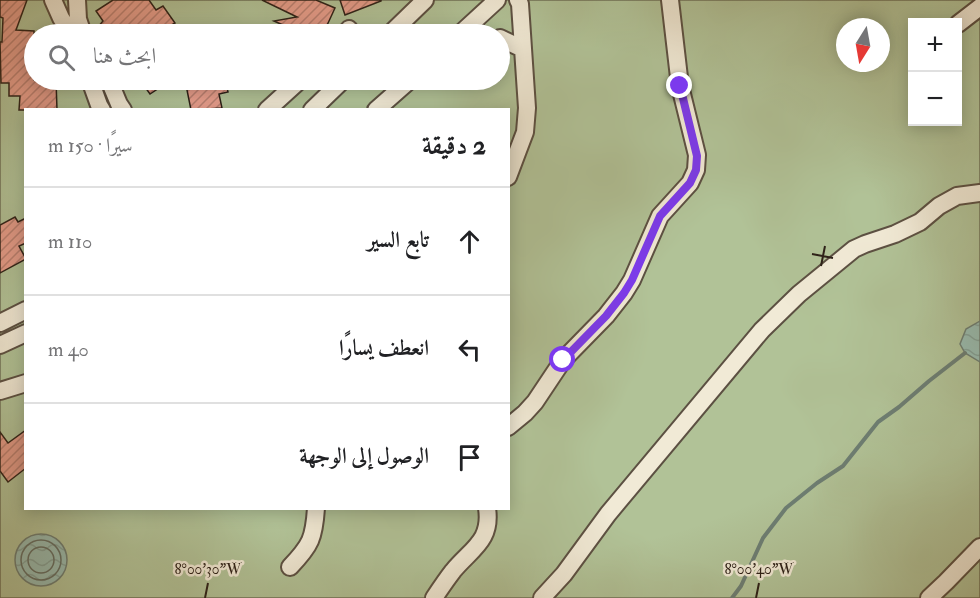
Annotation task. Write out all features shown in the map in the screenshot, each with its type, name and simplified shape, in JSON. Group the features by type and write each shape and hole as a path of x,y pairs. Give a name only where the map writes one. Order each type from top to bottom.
{"street":[{"path":"53,0 65,24"},
{"path":"77,0 80,24"},
{"path":"400,24 425,0"},
{"path":"471,24 497,0"},
{"path":"510,172 525,132 527,108 518,0"},
{"path":"510,425 535,402 563,360 606,316 624,293 660,216 690,183 696,170 697,156 680,86 670,0"},
{"path":"962,20 980,7"},
{"path":"510,43 523,49"},
{"path":"94,90 101,108"},
{"path":"113,90 122,108"},
{"path":"269,108 289,90"},
{"path":"314,108 333,90"},
{"path":"378,108 399,90"},
{"path":"542,598 564,574 608,514 762,330 799,294 854,249 920,222 939,206 957,196 980,193"},
{"path":"0,323 24,311"},
{"path":"0,345 24,334"},
{"path":"0,391 24,384"},
{"path":"290,567 307,550 315,529 316,510"},
{"path":"434,598 453,571 478,545 488,526 487,510"},
{"path":"929,598 980,547"}],"green space":[{"path":"0,0 980,0 980,598 0,598"}],"water":[{"path":"980,321 980,362 965,353 960,344 966,329"},
{"path":"36,534 46,534 60,541 67,560 60,579 46,586 36,586 26,582 19,575 15,565 15,555 19,545 26,538"}],"building":[{"path":"0,0 27,0 16,30 24,30 24,90 56,90 57,108 19,110 20,96 9,96 9,83 1,83 0,42 2,42 3,18 0,17"},
{"path":"113,0 149,0 156,10 163,6 175,23 100,24 103,21 96,11"},
{"path":"262,0 316,0 335,8 328,24 281,24 274,21 297,17"},
{"path":"340,0 381,0 381,1 345,15"},
{"path":"187,90 228,90 228,92 219,94 222,108 191,108"},
{"path":"15,217 18,222 24,219 24,244 19,246 24,260 0,273 0,225"},
{"path":"24,431 24,470 8,482 0,471 0,432 8,443"}],"waterway":[{"path":"732,598 741,586 763,538 786,508 843,466 878,422 965,353"}],"route":[{"path":"563,360 606,316 624,293 660,216 690,183 696,170 697,156 680,86"}]}
